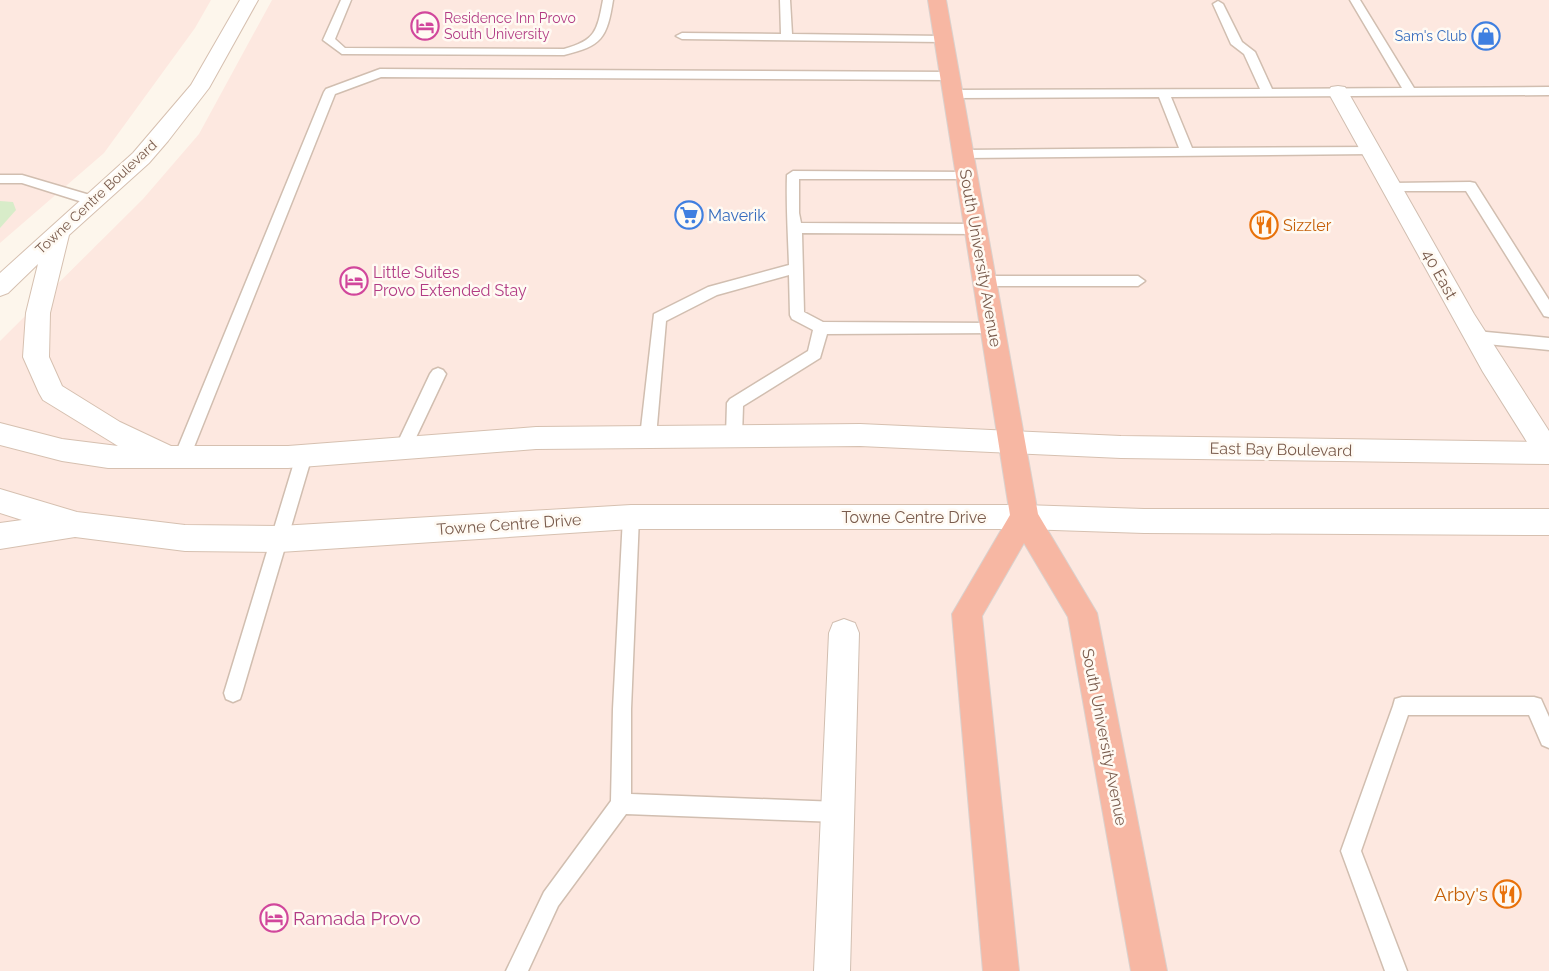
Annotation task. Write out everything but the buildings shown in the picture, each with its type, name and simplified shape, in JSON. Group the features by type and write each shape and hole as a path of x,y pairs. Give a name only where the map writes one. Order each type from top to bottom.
{"highway":[{"name":"South University Avenue","path":"937,0 986,282 1024,517 1082,614 1149,971"},
{"path":"1001,971 967,614 1024,517"}],"street":[{"name":"Towne Centre Boulevard","path":"0,287 141,158 184,109 217,59 249,0"},
{"name":"40 East","path":"1338,92 1476,337 1513,400 1549,453"},
{"path":"58,232 38,313 36,357 52,393 110,430 176,458"},
{"path":"0,434 62,450 108,458 304,456 536,438 869,435 1013,443"},
{"name":"East Bay Boulevard","path":"1013,443 1549,453"},
{"name":"Towne Centre Drive","path":"0,501 77,526 185,538 280,539 631,517 1024,517"},
{"path":"1024,517 1144,520 1549,522"},
{"path":"0,536 77,526"},
{"path":"832,971 844,633"}],"lane":[{"path":"346,0 329,40 342,51 564,52 588,46 602,32 608,0"},
{"path":"785,0 787,37"},
{"path":"1355,0 1410,91"},
{"path":"1218,4 1236,44 1249,52 1268,92"},
{"path":"682,36 943,39"},
{"path":"176,458 330,92 380,73 951,85 1164,93 1549,91"},
{"path":"1164,93 1186,152"},
{"path":"993,329 821,328 797,315 795,228 792,213 793,175 1186,152 1371,150"},
{"path":"0,179 22,179 95,200"},
{"path":"1392,187 1470,186 1549,312"},
{"path":"795,228 976,229"},
{"path":"648,437 659,318 713,291 796,268"},
{"path":"986,282 1138,282"},
{"path":"734,436 735,403 815,354 821,328"},
{"path":"1476,337 1549,344"},
{"path":"403,448 438,374"},
{"path":"233,693 304,456"},
{"path":"516,971 552,899 622,804 622,709 631,517"},
{"path":"1396,971 1351,851 1402,706 1534,706 1549,738"},
{"path":"622,804 838,812"}],"shaded area":[{"path":"0,0 211,0 195,28 104,153 0,243"},
{"path":"272,0 1549,0 1549,971 0,971 0,341 143,199 199,134"}],"green space":[{"path":"0,201 13,202 16,210 0,228"}],"place":[{"name":"Residence Inn Provo South University","path":"425,26"},
{"name":"Sam's Club","path":"1486,36"},
{"name":"Maverik","path":"689,215"},
{"name":"Sizzler","path":"1264,225"},
{"name":"Little Suites Provo Extended Stay","path":"354,281"},
{"name":"Arby's","path":"1507,894"},
{"name":"Ramada Provo","path":"274,918"}]}
